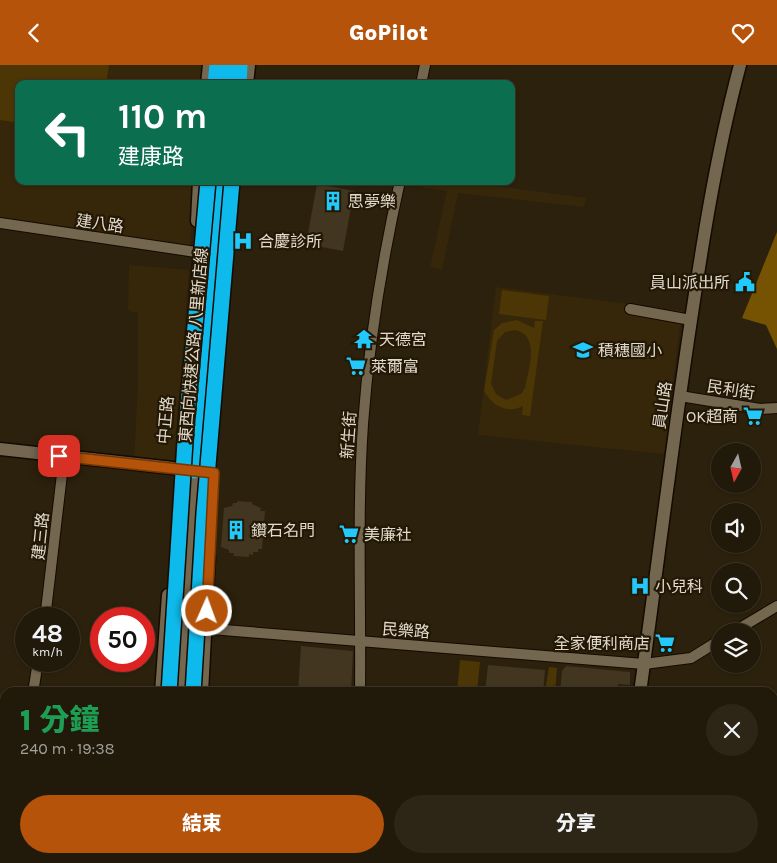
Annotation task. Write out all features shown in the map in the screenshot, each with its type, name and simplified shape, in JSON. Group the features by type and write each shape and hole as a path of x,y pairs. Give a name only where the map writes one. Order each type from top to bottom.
{"highway":[{"path":"215,80 216,65"},
{"path":"225,65 225,80"},
{"path":"226,80 229,65"},
{"path":"234,80 235,65"},
{"path":"239,80 240,65"},
{"path":"168,687 186,426 208,185"},
{"path":"194,471 217,185"},
{"name":"東西向快速公路 八里新店線","path":"177,687 194,428 217,185"},
{"name":"東西向快速公路 八里新店線","path":"186,687 195,511 225,185"},
{"path":"193,687 204,513 232,185"}],"main road":[{"path":"207,80 209,65"},
{"path":"247,80 249,65"},
{"name":"員山路","path":"641,687 706,215 726,119 740,65"},
{"name":"中正路","path":"161,687 176,469 196,252 200,185"},
{"path":"202,687 214,473 239,185"},
{"path":"0,449 214,473"},
{"path":"181,687 194,471"}],"street":[{"path":"422,80 425,65"},
{"name":"新生街","path":"360,687 360,509 363,424 382,267 399,185"},
{"name":"建八路","path":"0,223 196,252"},
{"path":"630,309 691,320"},
{"name":"民利街","path":"680,396 760,409 777,408"},
{"name":"建三路","path":"46,607 64,457"},
{"path":"748,623 777,605"},
{"name":"民樂路","path":"166,625 644,664 691,658 711,646"},
{"path":"35,687 37,672"}],"shaded area":[{"path":"0,65 203,65 201,80 15,80 15,185 195,185 190,247 0,219"},
{"path":"0,65 109,65 107,80 15,80 15,122 0,120"},
{"path":"421,185 490,185 586,198 584,207 458,193 442,270 430,267 447,191 421,187"},
{"path":"777,232 777,349 766,325 742,318"},
{"path":"129,265 189,270 174,462 134,459 138,385 138,313 128,311"},
{"name":"積穗國小","path":"496,287 682,311 664,454 478,435"},
{"path":"502,290 549,296 546,320 499,314"},
{"path":"517,320 534,328 535,321 543,321 530,416 522,415 523,406 511,409 500,407 484,391 494,330 502,323","holes":["515,330 523,333 528,339 531,354 525,388 521,394 506,400 496,394 491,384 497,341 505,332"]},
{"path":"460,660 480,662 478,687 457,687"},
{"path":"549,667 557,668 555,687 546,687"}],"building":[{"path":"317,185 354,191 343,251 306,244"},
{"name":"鑽石名門","path":"237,501 252,502 252,504 261,508 260,511 265,511 262,549 258,549 258,552 253,552 253,555 249,554 249,557 233,556 234,553 229,553 229,550 221,547 224,508 232,506"},
{"path":"301,646 353,651 351,687 298,687"},
{"path":"488,665 545,670 544,687 486,687"},
{"path":"566,666 630,672 630,685 618,684 618,687 561,687 562,671"}],"place":[{"name":"思夢樂","path":"333,201"},
{"name":"合慶診所","path":"243,241"},
{"name":"員山派出所","path":"745,282"},
{"name":"天德宮","path":"364,339"},
{"name":"積穗國小","path":"583,350"},
{"name":"萊爾富","path":"356,366"},
{"name":"OK超商","path":"753,416"},
{"name":"鑽石名門","path":"236,530"},
{"name":"美廉社","path":"349,534"},
{"name":"小兒科","path":"640,586"},
{"name":"全家便利商店","path":"665,643"}],"route":[{"path":"59,456 214,473 207,611"}]}
